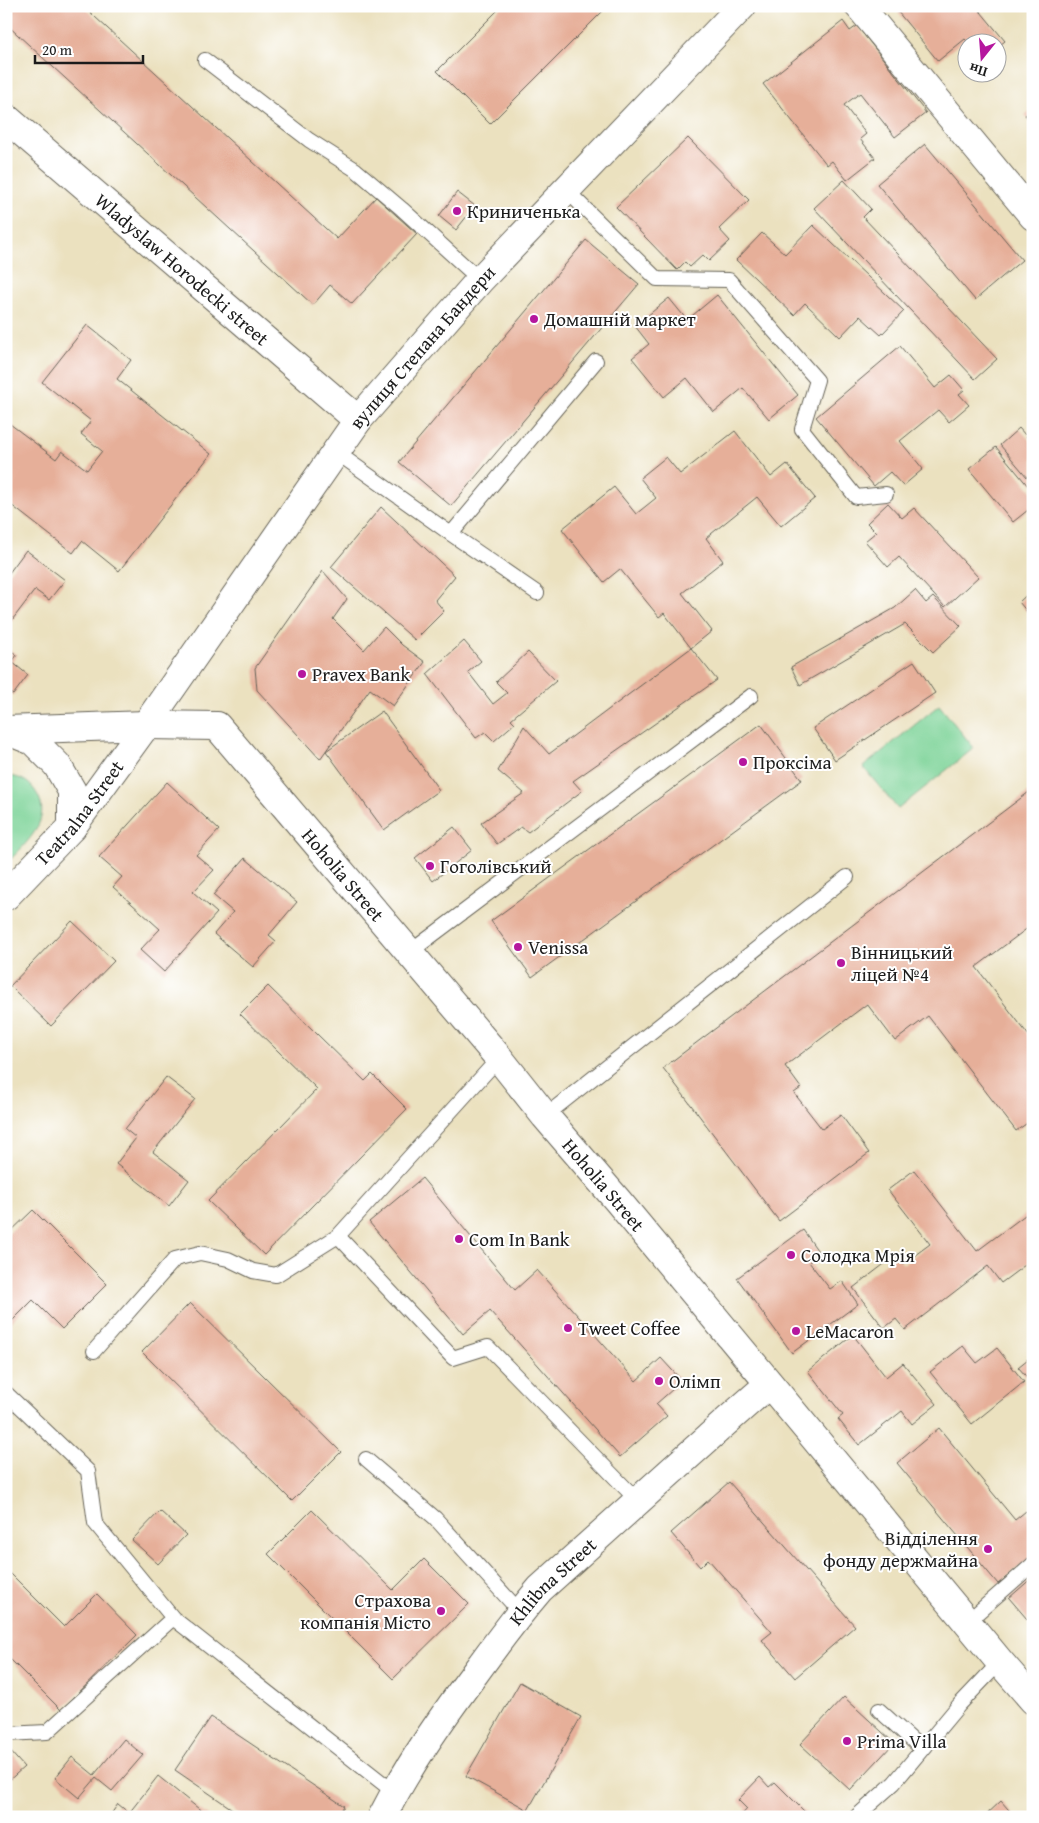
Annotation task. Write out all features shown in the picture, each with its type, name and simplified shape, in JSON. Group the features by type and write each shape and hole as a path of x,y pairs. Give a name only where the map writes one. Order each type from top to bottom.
{"street":[{"name":"вулиця Степана Бандери","path":"146,725 358,420 480,280 742,6"},
{"path":"859,6 1033,216"},
{"name":"Wladyslaw Horodecki street","path":"6,118 358,420"},
{"name":"Hoholia Street","path":"6,730 146,725 217,726 499,1058 545,1116 618,1201 1033,1700"},
{"name":"Teatralna Street","path":"6,896 72,827 146,725"},
{"path":"6,730 33,741 58,765 72,791 72,827"},
{"name":"Khlibna Street","path":"382,1817 394,1792 440,1720 520,1612 540,1589 769,1384"}],"lane":[{"path":"205,60 309,140 356,170 480,280"},
{"path":"566,190 657,279 729,280 817,380 802,429 856,497 886,494"},
{"path":"450,534 596,361"},
{"path":"336,452 450,534 537,593"},
{"path":"410,952 751,696"},
{"path":"545,1116 847,877"},
{"path":"94,1351 175,1259 200,1253 228,1259 253,1271 276,1274 338,1236 499,1058"},
{"path":"338,1236 453,1358 488,1347 638,1501"},
{"path":"6,1393 88,1471 94,1523 173,1618 394,1792"},
{"path":"366,1459 435,1518 520,1612"},
{"path":"967,1622 1033,1564"},
{"path":"6,1734 47,1732 173,1618"},
{"path":"856,1817 894,1783 959,1705 1000,1662"},
{"path":"879,1710 922,1749"}],"green space":[{"path":"939,705 974,748 898,809 863,767"},
{"path":"6,776 21,779 31,785 40,799 42,810 40,820 30,839 6,864"}],"building":[{"path":"6,6 83,6 337,239 376,197 417,234 352,304 330,285 313,305 6,24"},
{"path":"502,6 608,6 490,124 437,71"},
{"path":"893,6 976,6 998,32 956,32 956,46 938,61"},
{"path":"843,21 850,31 857,26 926,113 895,137 860,93 844,105 866,134 860,139 875,158 847,180 832,161 827,165 763,84"},
{"path":"1033,109 1033,124 1025,115"},
{"path":"688,138 749,200 719,229 730,241 709,261 703,255 690,267 685,262 677,270 616,207"},
{"path":"925,144 1022,260 975,300 877,184"},
{"path":"844,180 871,209 863,217 997,359 975,379 814,208"},
{"name":"Криниченька","path":"457,192 475,206 456,230 439,216"},
{"path":"813,225 904,311 881,335 860,316 840,337 805,303 794,315 736,260 762,233 785,254"},
{"path":"586,240 639,284 451,506 399,462"},
{"path":"717,295 798,395 769,419 743,388 714,412 687,378 664,397 632,358 649,344 635,326 669,298 687,320"},
{"path":"87,325 131,360 117,379 211,454 119,571 82,541 73,553 6,501 6,429 10,424 56,459 62,451 87,470 102,451 81,434 91,421 42,382"},
{"path":"900,346 935,388 951,375 964,390 959,394 969,405 949,422 938,410 900,441 923,469 903,486 890,472 874,486 816,417"},
{"path":"1019,428 1033,444 1033,484 1000,445"},
{"path":"735,431 771,477 787,464 815,498 781,526 757,497 706,538 723,561 682,593 712,631 691,648 664,613 659,617 620,569 604,582 562,529 614,487 636,514 656,498 640,478 666,457 680,474"},
{"path":"996,447 1033,492 1033,506 1013,522 969,469"},
{"path":"888,503 902,518 914,508 978,577 945,607 899,557 888,567 865,541 876,532 867,523"},
{"path":"381,507 455,576 435,600 444,611 415,640 331,567"},
{"path":"26,550 65,580 49,600 35,590 6,628 6,577"},
{"path":"323,571 347,599 333,619 364,650 384,627 402,645 425,662 393,706 370,689 320,759 257,690 255,668"},
{"path":"1033,589 1033,619 1019,602"},
{"path":"915,590 926,603 933,597 961,626 933,652 905,624 800,685 791,667 895,608"},
{"path":"464,641 481,661 468,672 493,704 507,693 496,682 528,652 556,681 511,719 515,723 494,741 485,732 476,738 427,674"},
{"path":"6,647 17,655 12,662 28,675 13,695 6,690"},
{"path":"691,648 717,680 573,781 582,791 528,832 521,827 497,844 481,823 524,793 498,771 524,726 549,754"},
{"path":"914,661 935,693 835,760 813,728"},
{"path":"382,711 439,790 384,830 326,751"},
{"path":"761,724 802,780 532,977 491,921"},
{"path":"167,782 219,830 196,855 214,870 193,892 217,913 164,972 140,950 160,929 113,887 122,877 99,857"},
{"path":"1033,789 1033,924 976,967 1033,1041 1033,1119 1016,1131 928,1016 895,1041 867,1004 785,1066 801,1088 794,1093 822,1129 841,1115 869,1153 779,1221 663,1068"},
{"path":"454,827 472,850 433,881 415,858"},
{"path":"245,858 297,902 269,935 276,941 253,967 214,934 233,912 213,895"},
{"path":"72,921 114,961 51,1026 10,986"},
{"path":"268,986 365,1081 372,1074 407,1109 264,1255 208,1201 317,1089 240,1014"},
{"path":"166,1077 195,1099 153,1152 189,1180 169,1206 116,1164 136,1138 125,1129"},
{"path":"914,1170 977,1251 1033,1209 1033,1259 1001,1283 988,1266 905,1330 896,1319 884,1328 853,1288 896,1255 903,1264 930,1244 888,1190"},
{"path":"422,1178 515,1290 537,1270 636,1381 661,1358 682,1381 656,1404 667,1416 620,1457 490,1311 463,1334 369,1222"},
{"path":"33,1210 107,1284 62,1329 33,1300 6,1327 6,1236"},
{"path":"803,1230 820,1254 809,1262 830,1289 842,1281 858,1304 792,1353 737,1278"},
{"path":"190,1303 341,1452 292,1501 142,1352"},
{"path":"853,1335 886,1377 903,1363 937,1404 912,1424 902,1411 859,1445 838,1419 843,1415 808,1371"},
{"path":"963,1346 977,1363 997,1348 1024,1382 972,1424 930,1372"},
{"path":"1033,1355 1033,1384 1018,1367"},
{"path":"939,1428 1015,1520 1026,1511 1033,1519 1033,1556 998,1584 897,1463"},
{"path":"729,1482 855,1626 795,1678 762,1640 772,1632 708,1559 700,1567 671,1533"},
{"path":"312,1510 393,1590 424,1559 469,1604 393,1679 268,1554"},
{"path":"160,1511 186,1535 158,1564 132,1540"},
{"path":"6,1569 64,1627 97,1594 137,1635 61,1710 6,1655"},
{"path":"1033,1577 1033,1626 1009,1598"},
{"path":"520,1682 581,1717 528,1810 466,1776"},
{"path":"844,1697 894,1743 850,1790 800,1744"},
{"path":"211,1717 344,1806 337,1817 244,1817 175,1770"},
{"path":"124,1739 143,1755 112,1791 96,1778 79,1798 55,1778 72,1757 94,1775"},
{"path":"9,1750 24,1767 6,1783 6,1753"},
{"path":"158,1776 209,1817 109,1817 118,1804 129,1813"},
{"path":"760,1777 769,1787 775,1782 810,1817 740,1817 747,1809 738,1800"},
{"path":"1001,1801 1015,1817 984,1817"}],"place":[{"name":"Криниченька","path":"457,211"},
{"name":"Домашній маркет","path":"534,319"},
{"name":"Pravex Bank","path":"302,674"},
{"name":"Проксіма","path":"743,762"},
{"name":"Гоголівський","path":"430,866"},
{"name":"Venissa","path":"518,947"},
{"name":"Вінницький ліцей №4","path":"841,963"},
{"name":"Com In Bank","path":"459,1239"},
{"name":"Солодка Мрія","path":"791,1255"},
{"name":"Tweet Coffee","path":"568,1328"},
{"name":"LeMacaron","path":"796,1331"},
{"name":"Олімп","path":"659,1381"},
{"name":"Відділення фонду держмайна","path":"988,1549"},
{"name":"Страхова компанія Місто","path":"441,1611"},
{"name":"Prima Villa","path":"847,1741"}]}
